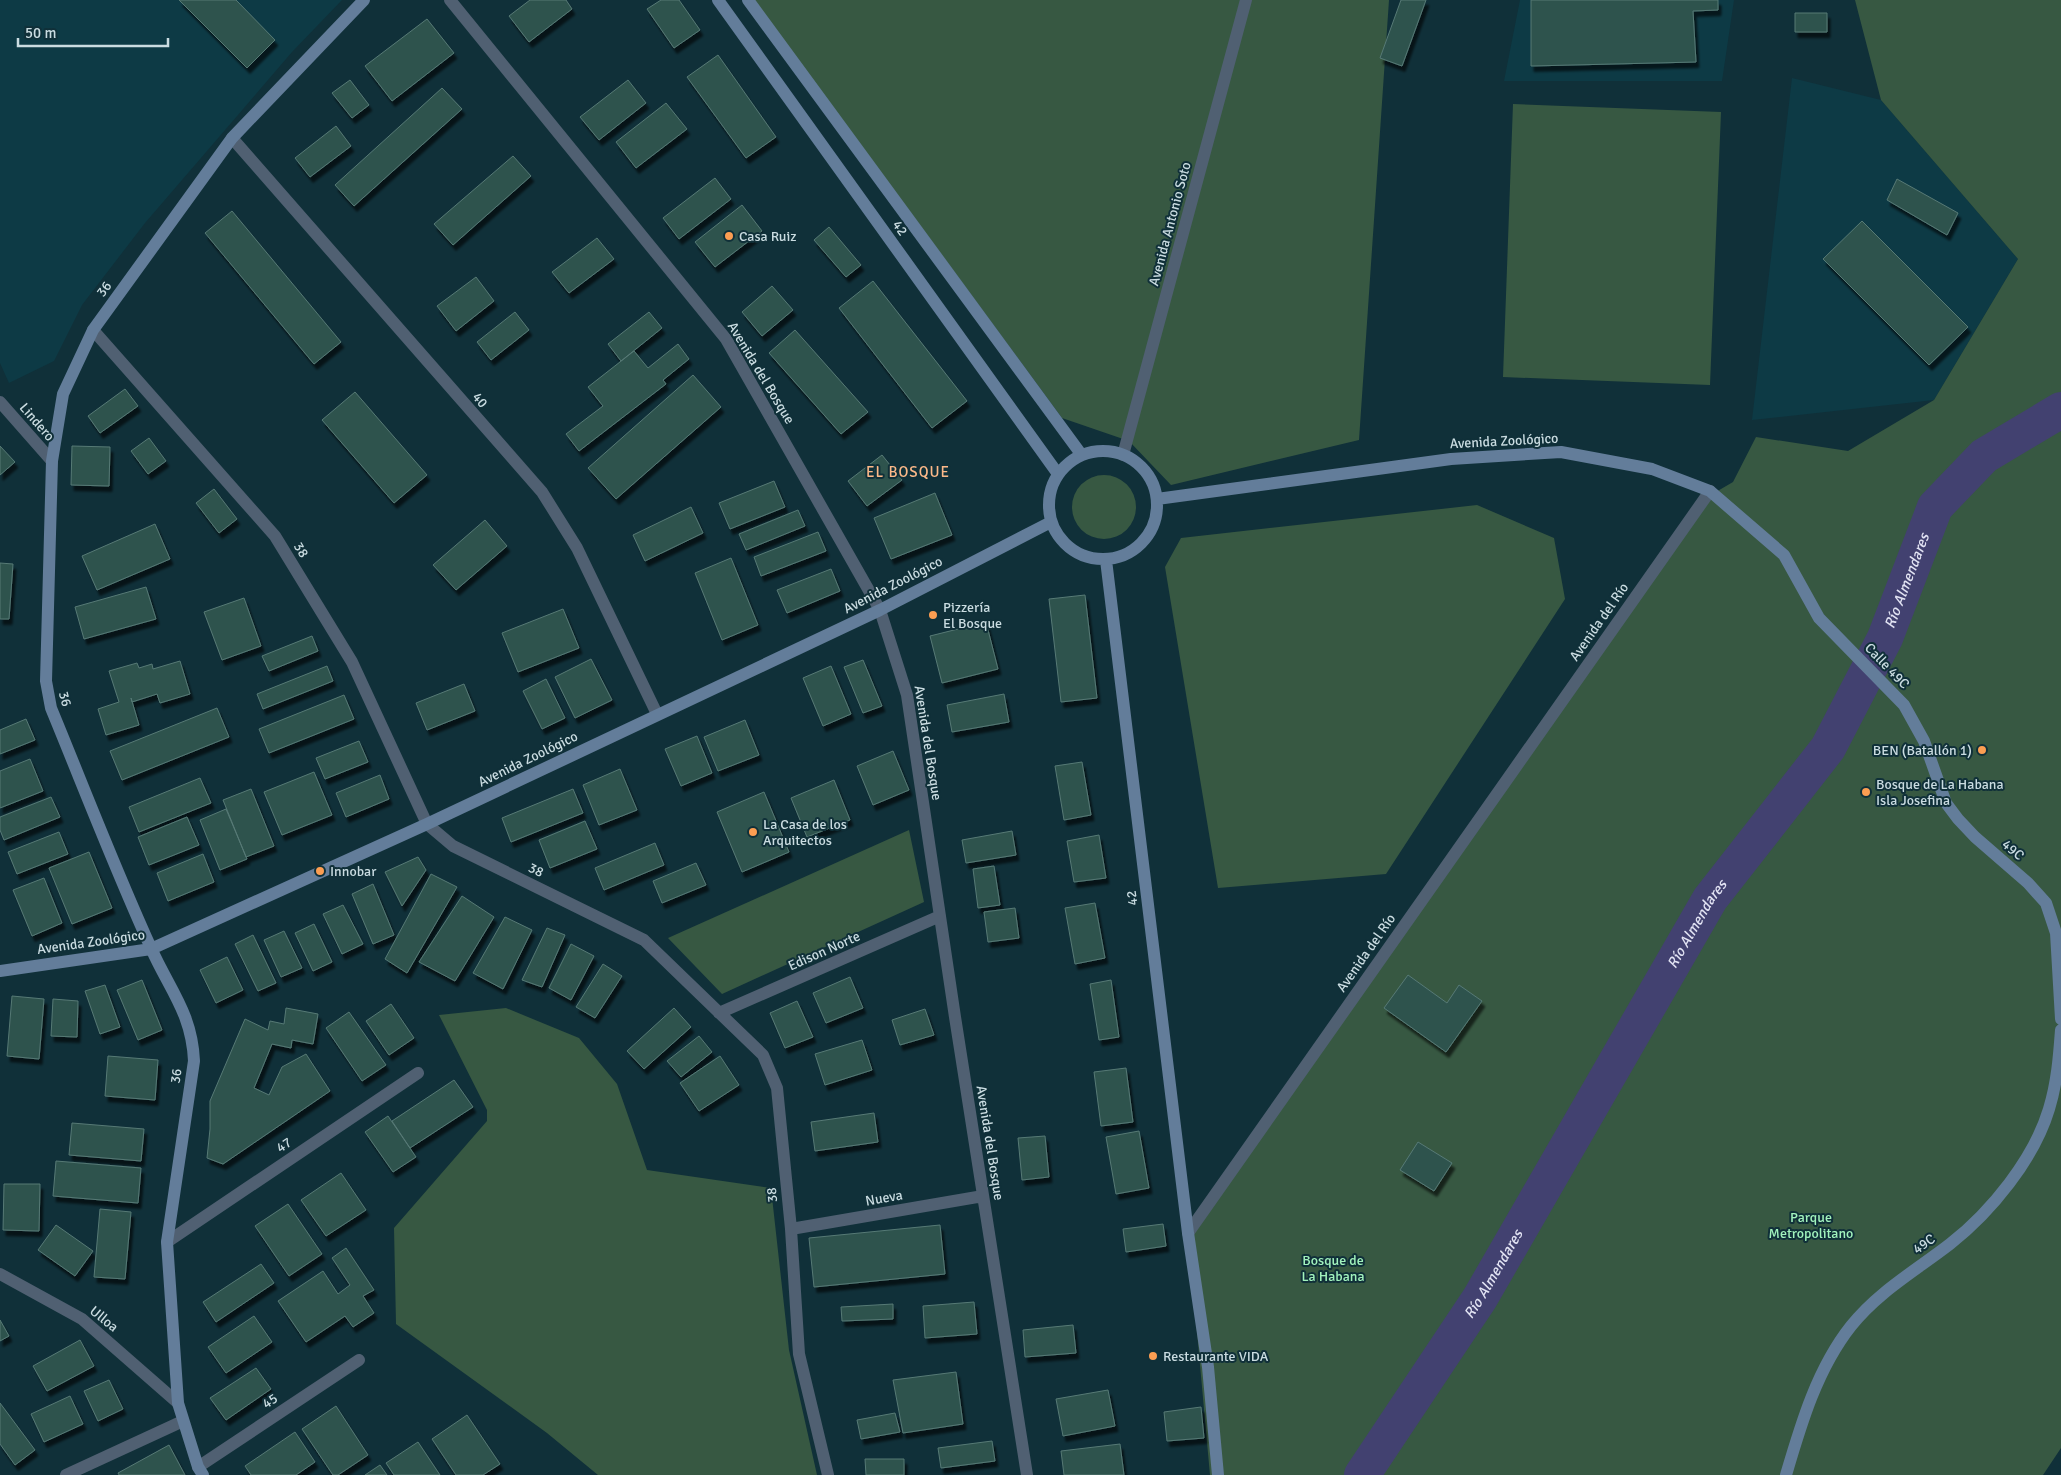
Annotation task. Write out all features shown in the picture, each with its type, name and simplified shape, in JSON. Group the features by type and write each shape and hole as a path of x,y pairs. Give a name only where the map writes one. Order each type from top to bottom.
{"street":[{"name":"36","path":"201,1471 178,1403 168,1242 194,1060 193,1040 184,1010 151,949 51,708 46,681 52,461 63,394 93,330 232,138 364,0"},
{"name":"Avenida del Bosque","path":"450,0 726,339 880,610 907,695 1027,1475"},
{"name":"42","path":"718,0 1058,474"},
{"name":"42","path":"748,0 1081,454"},
{"name":"Avenida Antonio Soto","path":"1123,456 1246,0"},
{"name":"40","path":"232,138 542,492 577,548 658,714"},
{"name":"38","path":"93,330 275,536 352,662 427,824 453,846 644,940 763,1055 777,1088 791,1229 799,1354 828,1475"},
{"name":"Lindero","path":"0,402 52,461"},
{"path":"1108,452 1123,456 1135,462 1146,472 1153,485 1157,499 1156,517 1150,533 1138,547 1124,556 1106,560 1089,558 1072,551 1062,543 1051,522 1048,508 1050,492 1058,474 1068,461 1081,454 1108,452"},
{"name":"Avenida Zoológico","path":"1157,499 1451,459 1561,452 1652,469 1710,491 1784,555 1819,618"},
{"name":"Avenida del Río","path":"1188,1233 1710,491"},
{"name":"Avenida Zoológico","path":"0,970 151,949 427,824 880,610 1051,522"},
{"name":"42","path":"1106,560 1188,1233"},
{"name":"Calle 49C","path":"1819,618 1904,705 1924,741"},
{"name":"49C","path":"1924,741 1938,785 1946,803 1958,820 2028,882 2038,893 2051,914 2059,952 2061,1019"},
{"name":"Edison Norte","path":"719,1013 940,916"},
{"name":"49C","path":"1786,1475 1800,1427 1814,1390 1850,1327 1875,1300 1904,1276 1950,1244 1978,1219 2000,1196 2015,1175 2035,1141 2049,1110 2057,1073 2061,1030"},
{"name":"47","path":"168,1242 418,1074"},
{"name":"Nueva","path":"791,1229 983,1196"},
{"path":"1188,1233 1208,1367 1218,1475"},
{"name":"Ulloa","path":"0,1274 82,1319 178,1403"},
{"name":"45","path":"201,1471 359,1360"},
{"path":"66,1475 183,1421"}],"shaded area":[{"path":"0,0 342,0 292,52 145,223 82,305 54,361 9,383 0,363"},
{"path":"1520,0 1734,0 1722,81 1504,81"},
{"path":"1792,78 1881,100 2018,259 1934,400 1752,420"}],"green space":[{"path":"754,0 1389,0 1359,440 1171,485 1129,441 1062,418"},
{"path":"1855,0 2061,0 2061,1448 2043,1475 1210,1475 1188,1233 1709,496 1733,482 1756,437 1848,451 1934,400 2018,259 1881,100"},
{"path":"1513,104 1721,112 1710,385 1503,377"},
{"path":"1104,475 1122,481 1130,489 1136,507 1130,525 1122,533 1104,539 1086,533 1078,525 1072,507 1078,489 1086,481"},
{"path":"1477,505 1554,538 1565,599 1386,874 1218,888 1165,567 1181,538"},
{"path":"909,830 924,902 722,994 668,938"},
{"path":"506,1008 579,1038 617,1084 647,1170 771,1188 789,1350 817,1475 598,1475 547,1433 396,1324 394,1228 487,1121 487,1110 439,1015"}],"building":[{"path":"179,0 236,0 275,40 247,68"},
{"path":"530,0 566,0 572,9 529,42 509,16"},
{"path":"661,0 679,0 700,30 674,48 647,9"},
{"path":"1401,0 1426,0 1402,66 1380,58"},
{"path":"1531,0 1718,0 1718,10 1693,11 1696,62 1531,66"},
{"path":"1795,13 1827,13 1827,32 1795,32"},
{"path":"427,19 454,53 392,101 365,66"},
{"path":"718,55 776,137 746,158 687,77"},
{"path":"350,80 369,105 352,118 332,93"},
{"path":"628,80 646,103 599,140 580,117"},
{"path":"442,88 462,109 354,206 335,185"},
{"path":"666,103 687,129 636,168 616,142"},
{"path":"336,126 351,146 310,177 295,158"},
{"path":"513,156 531,176 453,245 434,224"},
{"path":"715,178 731,199 679,239 663,218"},
{"path":"1897,179 1958,213 1947,235 1887,200"},
{"name":"Casa Ruiz","path":"742,205 762,231 715,267 695,242"},
{"path":"232,211 341,342 314,364 205,233"},
{"path":"1862,221 1968,327 1929,365 1823,259"},
{"path":"829,227 861,265 846,277 814,240"},
{"path":"597,238 614,259 569,293 552,272"},
{"path":"476,277 494,301 456,331 437,306"},
{"path":"873,281 967,401 932,428 839,308"},
{"path":"772,286 793,310 762,336 742,312"},
{"path":"515,312 529,330 491,360 477,342"},
{"path":"649,312 662,328 621,361 608,344"},
{"path":"795,330 868,412 841,434 769,353"},
{"path":"678,344 689,359 663,380 666,384 579,451 566,434 603,406 588,387 634,351 648,368"},
{"path":"693,375 721,407 616,499 588,468"},
{"path":"125,389 138,406 100,433 88,416"},
{"path":"355,392 427,475 394,503 322,420"},
{"path":"149,438 166,461 148,474 131,451"},
{"path":"0,446 15,462 0,475"},
{"path":"72,446 110,447 109,486 71,485"},
{"path":"882,455 902,480 867,506 848,481"},
{"path":"774,481 785,507 730,529 719,503"},
{"path":"214,489 237,519 219,533 196,503"},
{"path":"935,493 952,535 891,559 874,518"},
{"path":"691,507 703,533 645,561 633,535"},
{"path":"798,510 805,526 746,550 739,534"},
{"path":"485,520 507,546 456,590 433,565"},
{"path":"155,524 170,559 97,590 82,556"},
{"path":"818,532 826,551 761,576 754,557"},
{"path":"731,558 758,625 722,640 695,573"},
{"path":"0,563 13,564 9,619 0,619"},
{"path":"831,569 840,591 787,613 777,590"},
{"path":"146,587 156,619 84,639 75,607"},
{"path":"1085,595 1097,698 1061,702 1049,599"},
{"path":"244,598 261,646 222,660 204,612"},
{"path":"563,609 579,648 518,672 502,633"},
{"path":"986,622 998,669 942,683 930,636"},
{"path":"312,636 318,651 269,671 262,656"},
{"path":"591,659 612,700 575,718 555,677"},
{"path":"863,660 882,706 863,713 844,667"},
{"path":"180,661 190,694 160,703 157,694 132,702 139,725 106,735 98,709 119,702 109,671 137,663 139,668 152,664 153,669"},
{"path":"327,666 333,681 263,709 257,694"},
{"path":"831,666 851,714 823,726 803,678"},
{"path":"546,679 565,718 542,729 523,691"},
{"path":"464,684 475,711 427,730 416,703"},
{"path":"1004,694 1009,722 952,732 947,705"},
{"path":"344,695 354,719 269,753 259,729"},
{"path":"217,708 229,737 122,780 110,751"},
{"path":"26,719 35,740 0,754 0,730"},
{"path":"745,720 759,755 718,771 704,737"},
{"path":"697,736 712,773 681,786 665,749"},
{"path":"359,741 368,762 325,779 316,758"},
{"path":"893,751 909,790 873,805 857,766"},
{"path":"30,759 43,791 0,808 0,771"},
{"path":"1082,762 1091,815 1064,820 1055,766"},
{"path":"620,769 637,810 599,825 583,785"},
{"path":"314,772 332,815 282,835 264,792"},
{"path":"380,775 389,799 346,817 336,793"},
{"path":"200,778 211,803 139,832 129,807"},
{"path":"834,780 850,820 807,837 791,798"},
{"path":"251,789 274,846 246,857 223,800"},
{"path":"573,789 583,813 511,842 502,818"},
{"name":"La Casa de los Arquitectos","path":"764,792 789,852 742,872 717,812"},
{"path":"51,797 60,817 4,840 0,830 0,817"},
{"path":"226,809 247,859 220,870 200,820"},
{"path":"187,817 199,845 149,865 138,837"},
{"path":"585,821 597,849 550,868 539,840"},
{"path":"1012,831 1016,855 966,863 962,840"},
{"path":"59,832 68,854 17,874 8,852"},
{"path":"1099,835 1106,878 1074,882 1067,841"},
{"path":"655,843 664,865 604,890 595,868"},
{"path":"89,852 112,908 72,924 49,868"},
{"path":"203,854 214,882 168,901 157,873"},
{"path":"418,857 426,870 402,906 385,872"},
{"path":"696,863 706,885 662,903 653,881"},
{"path":"994,866 1000,905 978,908 973,869"},
{"path":"431,874 457,887 407,973 385,959"},
{"path":"44,878 62,923 32,936 13,890"},
{"path":"373,884 394,935 373,944 352,894"},
{"path":"462,896 494,917 455,981 419,962"},
{"path":"1095,903 1105,958 1075,964 1065,908"},
{"path":"343,905 363,944 342,954 323,914"},
{"path":"1015,908 1019,938 988,942 984,912"},
{"path":"505,917 532,930 503,989 473,973"},
{"path":"314,924 332,962 313,971 295,933"},
{"path":"547,928 565,935 542,987 522,980"},
{"path":"284,931 302,968 281,977 264,940"},
{"path":"253,935 276,983 258,991 235,944"},
{"path":"571,944 594,956 571,1000 549,988"},
{"path":"227,957 243,990 216,1003 200,970"},
{"path":"603,964 622,976 595,1018 576,1007"},
{"path":"1408,975 1447,1003 1459,985 1482,1001 1446,1052 1384,1008"},
{"path":"850,977 863,1008 826,1023 813,993"},
{"path":"142,980 162,1030 138,1040 117,990"},
{"path":"1111,980 1119,1037 1099,1040 1090,984"},
{"path":"105,985 120,1027 100,1034 85,991"},
{"path":"12,996 44,999 39,1059 7,1056"},
{"path":"53,999 78,1001 77,1037 51,1036"},
{"path":"797,1001 813,1037 785,1048 770,1013"},
{"path":"391,1004 414,1038 389,1055 366,1021"},
{"path":"286,1008 318,1014 313,1044 292,1040 291,1048 272,1044 254,1088 269,1095 282,1067 306,1054 330,1091 223,1164 207,1158 210,1101 245,1019 268,1030 270,1021 284,1024"},
{"path":"674,1008 691,1027 644,1069 627,1051"},
{"path":"925,1009 934,1035 900,1045 892,1020"},
{"path":"349,1012 386,1065 362,1081 326,1028"},
{"path":"699,1036 712,1052 681,1077 667,1061"},
{"path":"862,1040 872,1070 825,1085 815,1054"},
{"path":"108,1056 158,1060 155,1100 105,1096"},
{"path":"720,1056 739,1085 699,1111 680,1083"},
{"path":"1126,1068 1133,1122 1101,1126 1094,1072"},
{"path":"454,1080 473,1107 410,1148 392,1121"},
{"path":"874,1113 878,1142 815,1151 811,1122"},
{"path":"388,1116 416,1157 393,1172 365,1132"},
{"path":"72,1123 144,1129 141,1161 69,1155"},
{"path":"1139,1131 1149,1188 1116,1194 1106,1137"},
{"path":"1045,1136 1049,1177 1022,1180 1018,1138"},
{"path":"1418,1142 1452,1163 1434,1191 1400,1170"},
{"path":"56,1161 141,1168 138,1203 53,1196"},
{"path":"341,1173 366,1210 326,1236 301,1200"},
{"path":"4,1184 40,1184 39,1231 3,1230"},
{"path":"288,1204 322,1254 289,1276 255,1226"},
{"path":"100,1209 131,1212 125,1279 94,1277"},
{"path":"1163,1224 1166,1246 1126,1252 1123,1229"},
{"path":"56,1225 93,1251 75,1276 38,1250"},
{"path":"940,1225 945,1274 814,1287 809,1238"},
{"path":"346,1248 374,1290 363,1296 374,1313 353,1327 345,1316 306,1342 278,1301 323,1271 338,1294 350,1285 332,1258"},
{"path":"261,1264 274,1283 216,1322 203,1302"},
{"path":"974,1302 977,1334 925,1338 923,1306"},
{"path":"893,1304 893,1319 842,1321 841,1307"},
{"path":"254,1316 272,1342 226,1373 208,1347"},
{"path":"0,1320 9,1336 0,1341"},
{"path":"1073,1325 1076,1353 1025,1357 1023,1330"},
{"path":"80,1340 94,1366 47,1391 33,1366"},
{"path":"256,1368 271,1389 226,1420 210,1398"},
{"path":"956,1372 963,1424 903,1433 893,1380"},
{"path":"109,1380 123,1409 98,1421 84,1391"},
{"path":"1108,1390 1115,1426 1063,1436 1056,1399"},
{"path":"70,1396 83,1424 44,1442 31,1414"},
{"path":"0,1403 35,1450 15,1465 0,1444"},
{"path":"336,1406 368,1455 338,1475 333,1475 302,1429"},
{"path":"1201,1407 1204,1438 1167,1441 1164,1412"},
{"path":"895,1413 900,1432 861,1439 857,1420"},
{"path":"467,1415 500,1464 483,1475 456,1475 432,1439"},
{"path":"295,1432 315,1462 296,1475 251,1475 245,1466"},
{"path":"992,1441 995,1461 941,1468 938,1448"},
{"path":"418,1442 440,1475 394,1475 386,1463"},
{"path":"1120,1444 1124,1475 1064,1475 1061,1451"},
{"path":"169,1445 185,1475 119,1475 118,1473"},
{"path":"865,1459 904,1459 904,1475 866,1475"},
{"path":"380,1465 387,1475 365,1475"}],"waterway":[{"name":"Río Almendares","path":"1362,1475 1480,1298 1710,899 1828,748 1885,638 1935,507 1984,456 2061,410"}],"place":[{"name":"Casa Ruiz","path":"729,236"},
{"name":"Pizzería El Bosque","path":"933,615"},
{"name":"BEN (Batallón 1)","path":"1982,750"},
{"name":"Bosque de La Habana Isla Josefina","path":"1866,792"},
{"name":"La Casa de los Arquitectos","path":"753,832"},
{"name":"Innobar","path":"320,871"},
{"name":"Restaurante VIDA","path":"1153,1356"}],"district":[{"name":"EL BOSQUE","path":"908,472"}],"park label":[{"name":"Parque Metropolitano","path":"1811,1226"},
{"name":"Bosque de La Habana","path":"1333,1268"}]}
